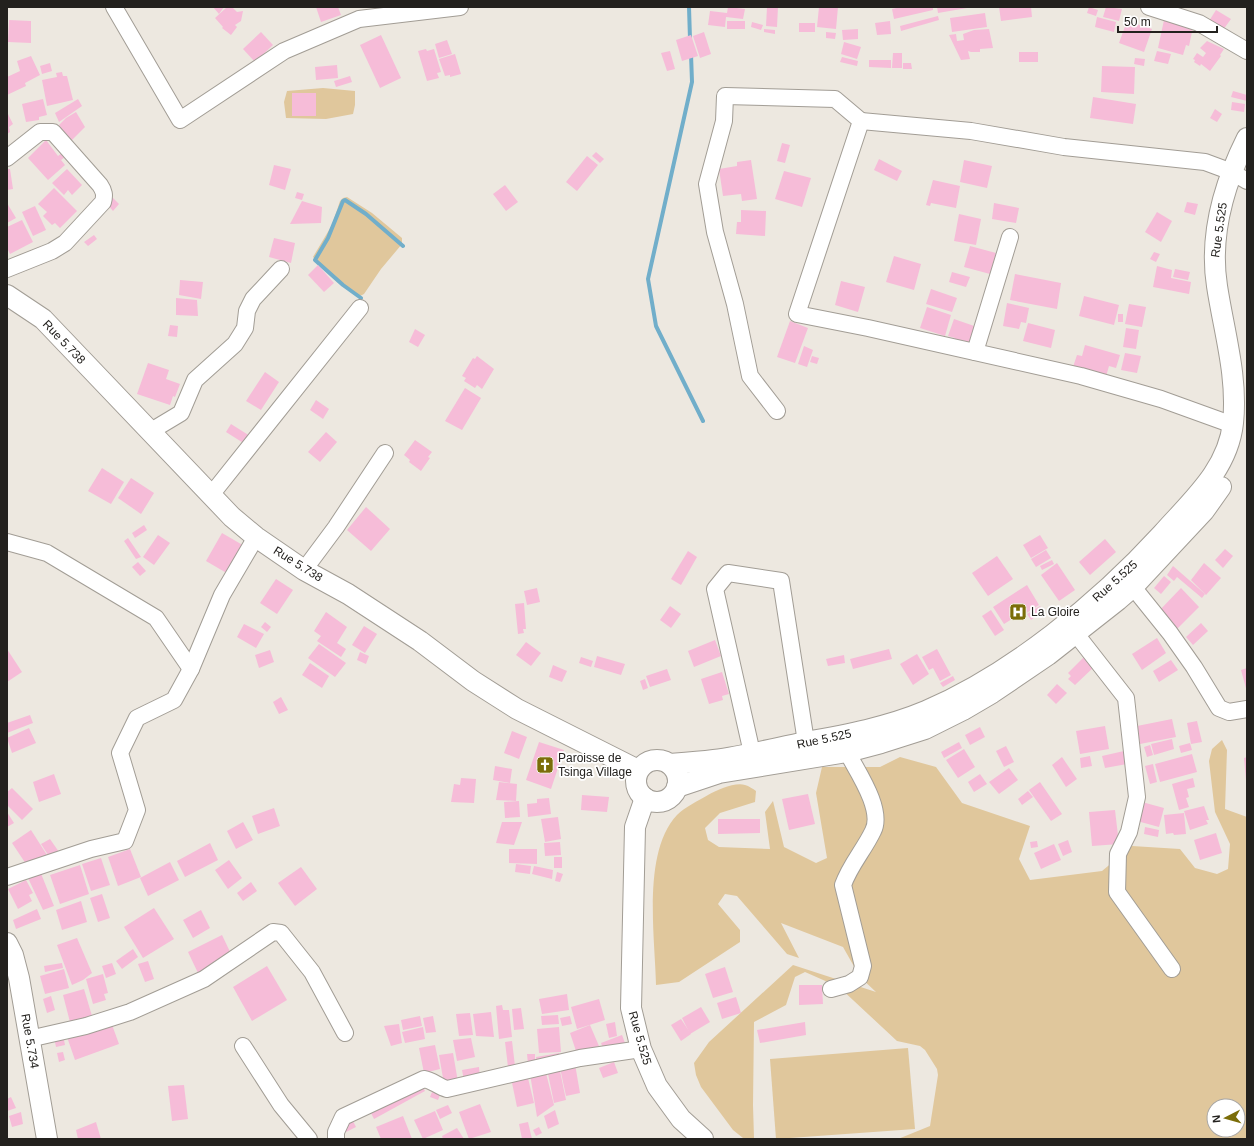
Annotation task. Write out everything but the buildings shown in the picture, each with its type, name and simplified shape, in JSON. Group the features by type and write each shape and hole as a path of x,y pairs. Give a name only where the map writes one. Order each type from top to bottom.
{"street":[{"path":"114,7 180,120 284,51 359,19 460,7"},
{"path":"1149,7 1199,23 1247,52"},
{"path":"777,411 750,376 735,304 715,232 707,184 724,121 725,96 835,99 861,121 971,131 1064,147 1205,162 1242,175"},
{"path":"861,121 797,314 975,352 1119,386 1161,399 1233,425"},
{"path":"7,158 40,132 53,132 100,185 104,191 104,197 103,202 65,243 52,251 7,268"},
{"name":"Rue 5.525","path":"677,787 719,773 847,752 881,743 925,728 963,710 1003,686 1076,634 1133,587 1204,511 1229,472 1238,454 1244,428 1245,387 1230,282 1229,244 1233,213 1242,175 1247,138"},
{"name":"Rue 5.525","path":"670,764 715,760 848,734 924,712 990,678 1046,638 1127,570 1196,498 1220,464 1228,445 1233,425 1234,388 1232,364 1216,284 1215,263 1218,222 1242,175"},
{"path":"975,352 1010,237"},
{"path":"151,430 181,412 195,380 235,344 245,328 247,311 253,299 273,279 281,268"},
{"name":"Rue 5.738","path":"7,295 43,319 151,430 232,517 256,537 304,570 348,594 420,641 473,681 517,709 638,770"},
{"path":"211,495 360,308"},
{"path":"304,570 336,527 385,453"},
{"path":"7,877 91,849 124,841 137,810 120,753 137,718 174,700 191,669 222,595 256,537"},
{"path":"7,542 47,553 156,618 191,669"},
{"path":"752,753 715,590 728,573 782,580 806,742"},
{"path":"1133,587 1170,633 1218,708 1229,712 1247,709"},
{"path":"1076,634 1126,698 1137,797 1129,832 1118,854 1117,892 1172,969"},
{"path":"831,989 849,984 860,977 863,966 861,952 843,885 847,872 874,831 877,820 874,807 847,752"},
{"path":"662,760 670,764 677,774 677,787 674,793 663,801 657,802 645,798 637,788 636,776 638,770 648,761 662,760"},
{"name":"Rue 5.525","path":"645,798 635,827 630,993 633,1020 641,1049 657,1086 681,1119 704,1139"},
{"path":"29,1039 86,1026 130,1012 198,982 272,932 281,933 312,972 345,1033"},
{"name":"Rue 5.734","path":"7,943 19,978 47,1139"},
{"path":"243,1046 281,1105 309,1139"},
{"path":"336,1139 336,1132 343,1117 424,1079 429,1080 437,1086 447,1089 580,1058 641,1049"}],"shaded area":[{"path":"323,88 355,91 355,105 353,114 326,119 286,118 284,102 287,91"},
{"path":"347,197 372,213 402,238 402,244 381,269 364,294 358,297 349,291 313,257 332,225 340,201"},
{"path":"1222,740 1227,750 1225,809 1247,817 1247,1139 898,1139 930,1126 938,1075 937,1069 925,1050 920,1046 897,1041 839,987 805,972 795,977 786,1005 754,1022 754,1138 743,1138 733,1130 701,1087 696,1075 694,1063 709,1042 793,965 876,992 860,977 843,947 781,923 799,958 787,954 737,896 725,894 718,904 740,930 740,942 679,982 656,985 653,920 655,872 659,850 666,831 680,812 712,793 726,787 741,784 748,786 756,791 755,802 720,813 705,828 708,840 719,847 770,849 765,812 773,801 784,847 816,863 827,858 816,793 822,767 880,767 900,757 936,767 962,803 1030,826 1019,859 1030,880 1102,871 1132,846 1180,849 1195,868 1217,874 1228,869 1230,844 1215,812 1209,761 1212,749"},
{"path":"908,1048 915,1129 776,1139 770,1059"}],"waterway":[{"path":"689,7 690,39"},
{"path":"691,54 692,82 648,279 656,326 703,421"},
{"path":"361,298 343,285 315,260 328,238 343,201 345,200 366,214 403,246"}],"place":[{"name":"La Gloire","path":"1018,612"},
{"name":"Paroisse de Tsinga Village","path":"545,765"}]}
